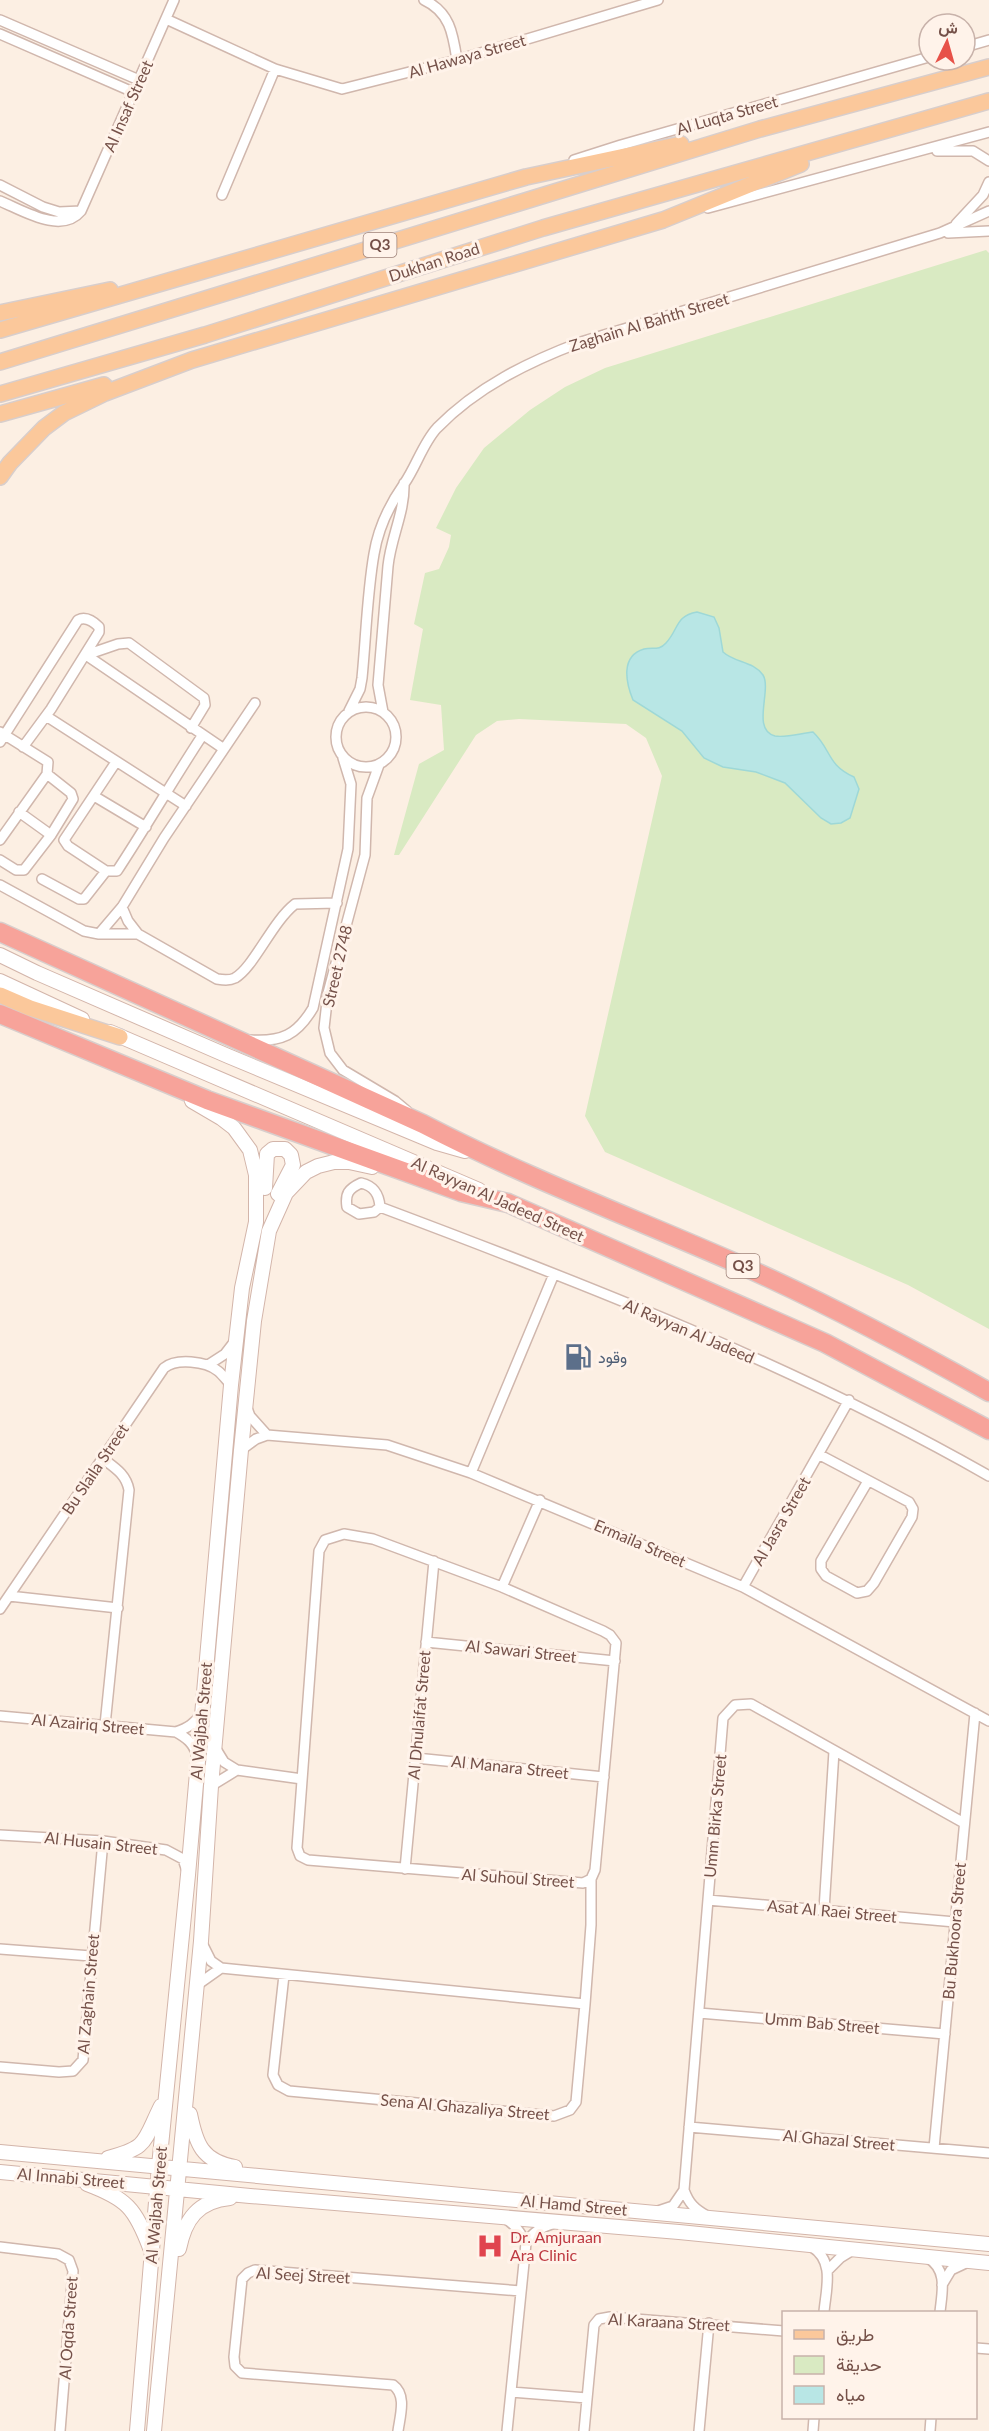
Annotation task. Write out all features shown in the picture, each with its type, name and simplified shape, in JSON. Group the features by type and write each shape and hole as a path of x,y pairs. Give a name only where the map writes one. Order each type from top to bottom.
{"highway":[{"path":"0,932 423,1124 489,1158"},
{"path":"0,1014 207,1100 461,1192 508,1203"},
{"name":"Al Rayyan Al Jadeed Street","path":"489,1158 740,1265 842,1314 989,1392"},
{"name":"Al Rayyan Al Jadeed Street","path":"508,1203 825,1343 989,1430"}],"main road":[{"name":"Al Luqta Street","path":"760,129 989,67"},
{"path":"0,414 192,360 663,220 870,135 989,100"},
{"path":"0,330 526,177 760,129"},
{"name":"Dukhan Road","path":"0,362 760,129"},
{"name":"Dukhan Road","path":"0,394 194,338 543,228 870,135"},
{"path":"0,313 216,268"},
{"path":"0,477 28,444 64,413 105,393 192,360"},
{"path":"0,995 30,1008 120,1036"}],"street":[{"name":"Al Insaf Street","path":"81,211 174,0"},
{"path":"424,0 446,15 453,33 457,60"},
{"name":"Al Hawaya Street","path":"166,19 275,69 342,89 457,60 633,4 658,0"},
{"path":"0,20 139,80"},
{"path":"0,34 133,93"},
{"name":"Al Luqta Street","path":"526,177 621,145 917,60"},
{"path":"222,195 275,69"},
{"path":"663,220 989,132"},
{"path":"922,151 962,149 973,151 989,161"},
{"path":"951,229 983,195 989,182"},
{"path":"0,185 43,207 59,212 81,211"},
{"path":"0,201 41,218 56,221 76,217 81,211"},
{"name":"Zaghain Al Bahth Street","path":"349,711 360,689 362,678 374,554 382,524 395,495 435,429 492,383 524,365 581,342 940,233 989,210"},
{"name":"Zaghain Al Bahth Street","path":"940,233 989,231"},
{"name":"Zaghain Al Bahth Street","path":"383,712 378,685 389,557 405,498 404,483"},
{"path":"0,840 47,774 48,762 1,736 78,620 82,618 94,622 99,627 99,632 86,655 23,747"},
{"path":"86,655 118,644 129,643 204,698 204,705 191,728"},
{"path":"86,655 224,749"},
{"path":"99,934 122,907 255,703"},
{"path":"360,707 372,707 383,712 396,731 393,751 379,765 360,766 343,758 336,745 335,735 337,726 349,711 360,707"},
{"path":"46,716 186,806"},
{"path":"116,762 64,840 68,846 106,871 117,871 202,736"},
{"name":"Street 2748","path":"239,1040 276,1039 295,1031 306,1020 313,1008 345,870 351,784 343,758"},
{"name":"Street 2748","path":"379,765 367,798 367,837 361,872 328,993 324,1028 326,1041 335,1062 343,1070 395,1101 423,1124"},
{"path":"0,861 16,870 24,870 51,835 73,800 70,793 47,774"},
{"path":"94,796 146,827"},
{"path":"19,812 51,835"},
{"path":"345,870 349,864 353,863 358,865 361,872"},
{"path":"42,879 84,899 106,871"},
{"path":"0,885 80,928 99,934 138,934"},
{"path":"122,907 128,921 138,934 217,979 231,980 242,973 272,929 295,904 338,903"},
{"name":"Al Rayyan Al Jadeed Street","path":"0,955 354,1109 437,1143 489,1158"},
{"name":"Al Rayyan Al Jadeed Street","path":"0,981 120,1036 508,1203"},
{"name":"Al Wajbah Street","path":"140,1072 164,1088 221,1118 243,1138 253,1158 256,1174 256,1222 242,1287 231,1385 166,2096 167,2293 156,2427"},
{"path":"256,1222 263,1200 267,1154 273,1149 285,1149 291,1155 293,1165 275,1203 269,1231"},
{"name":"Al Wajbah Street","path":"137,2431 152,2252 187,2097 201,1941 214,1747 254,1321 269,1231 292,1185 306,1172 318,1166 334,1162 349,1162 405,1172"},
{"name":"Al Rayyan Al Jadeed","path":"380,1207 554,1274 755,1358 849,1401 989,1476"},
{"path":"471,1473 554,1274"},
{"path":"208,1365 225,1354 236,1339"},
{"name":"Bu Slaila Street","path":"0,1609 164,1368 169,1363 177,1362 208,1365"},
{"path":"208,1365 218,1370 231,1385"},
{"name":"Al Jasra Street","path":"743,1587 849,1401"},
{"path":"242,1450 267,1435 250,1416 246,1406"},
{"name":"Ermaila Street","path":"267,1435 387,1445 471,1473 540,1500 743,1587 989,1721"},
{"path":"820,1455 909,1502 913,1509 912,1516 874,1583 867,1591 857,1593 826,1576 821,1569 821,1561 868,1482"},
{"path":"102,1458 121,1472 127,1481 129,1490 105,1725"},
{"path":"501,1587 540,1500"},
{"name":"Al Suhoul Street","path":"344,1534 356,1535 434,1561 501,1587 610,1635 616,1643 595,1870 591,1880 583,1883 405,1869 308,1860 300,1856 297,1848 319,1551 325,1540 344,1534"},
{"name":"Al Dhulaifat Street","path":"405,1869 434,1561"},
{"path":"9,1596 118,1608"},
{"name":"Al Sawari Street","path":"426,1642 615,1661"},
{"name":"Umm Birka Street","path":"684,2190 723,1718 735,1705 752,1704 964,1823"},
{"path":"176,1732 188,1728 197,1720 203,1708"},
{"name":"Bu Bukhoora Street","path":"934,2148 975,1713"},
{"name":"Al Azairiq Street","path":"0,1716 176,1732"},
{"path":"176,1732 186,1737 194,1746 198,1757"},
{"path":"214,1747 224,1762 237,1770 302,1779"},
{"path":"824,1910 834,1751"},
{"name":"Al Manara Street","path":"416,1758 604,1777"},
{"path":"211,1785 237,1770"},
{"name":"Al Husain Street","path":"0,1835 103,1841 172,1852 183,1859 188,1875"},
{"name":"Al Zaghain Street","path":"0,2067 73,2071 83,2060 103,1841"},
{"path":"201,1941 211,1961 220,1968 585,2004 591,1925 591,1880"},
{"name":"Asat Al Raei Street","path":"708,1900 955,1922"},
{"path":"160,2376 156,2359 170,2206 168,2178 185,1969 185,1957 180,1947"},
{"path":"0,1949 91,1956"},
{"path":"197,1984 220,1968"},
{"name":"Sena Al Ghazaliya Street","path":"284,1975 273,2075 278,2085 290,2091 346,2097 554,2116 563,2113 570,2110 576,2102 585,2004"},
{"name":"Umm Bab Street","path":"699,2013 945,2034"},
{"path":"98,2160 132,2151 142,2144 166,2096"},
{"path":"187,2097 195,2138 207,2156 223,2165 267,2172 284,2178"},
{"name":"Al Ghazal Street","path":"689,2127 989,2153"},
{"name":"Al Innabi Street","path":"0,2152 98,2160 168,2178"},
{"path":"0,2165 345,2191 358,2191 369,2186"},
{"name":"Al Innabi Street","path":"0,2172 70,2177 168,2178"},
{"path":"70,2177 105,2191 123,2202 140,2219 152,2252"},
{"name":"Al Hamd Street","path":"168,2178 284,2178 989,2244"},
{"name":"Al Hamd Street","path":"168,2178 250,2196 560,2221 989,2263"},
{"path":"656,2212 673,2206 684,2190"},
{"path":"684,2190 687,2200 694,2209 710,2217"},
{"path":"167,2293 176,2269 183,2230 195,2212 210,2202 250,2196"},
{"path":"500,2216 512,2222 526,2243"},
{"path":"507,2431 526,2243 541,2227 560,2221"},
{"path":"811,2246 825,2258 828,2270 824,2311"},
{"name":"Al Oqda Street","path":"0,2247 58,2254 69,2260 73,2271 60,2431"},
{"path":"828,2270 840,2258 853,2250"},
{"path":"924,2256 937,2264 940,2270 942,2285 940,2311"},
{"path":"942,2285 951,2270 970,2261"},
{"name":"Al Seej Street","path":"398,2431 401,2397 399,2389 393,2385 242,2373 236,2367 234,2357 242,2279 255,2270 521,2290"},
{"name":"Al Karaana Street","path":"584,2431 594,2325 599,2319 610,2317 709,2323 782,2331"},
{"path":"699,2431 709,2323"},
{"path":"511,2392 587,2398"}],"green space":[{"path":"986,250 989,253 989,1329 908,1285 605,1152 585,1116 662,776 646,738 626,724 519,719 497,721 476,735 399,855 394,855 419,764 444,750 441,705 410,700 423,629 414,624 425,573 439,569 449,547 451,535 436,528 456,488 484,448 530,410 565,387 605,368"}],"water":[{"path":"697,612 714,617 719,628 723,652 754,667 763,675 765,690 763,718 768,732 775,736 789,736 813,732 838,767 854,777 859,789 850,818 841,823 831,824 821,818 785,783 756,772 723,767 704,758 682,731 633,700 627,678 631,658 644,649 658,648 663,645 681,620"}],"place":[{"name":"وقود","path":"578,1357"},
{"name":"Dr. Amjuraan Ara Clinic","path":"490,2246"}]}
